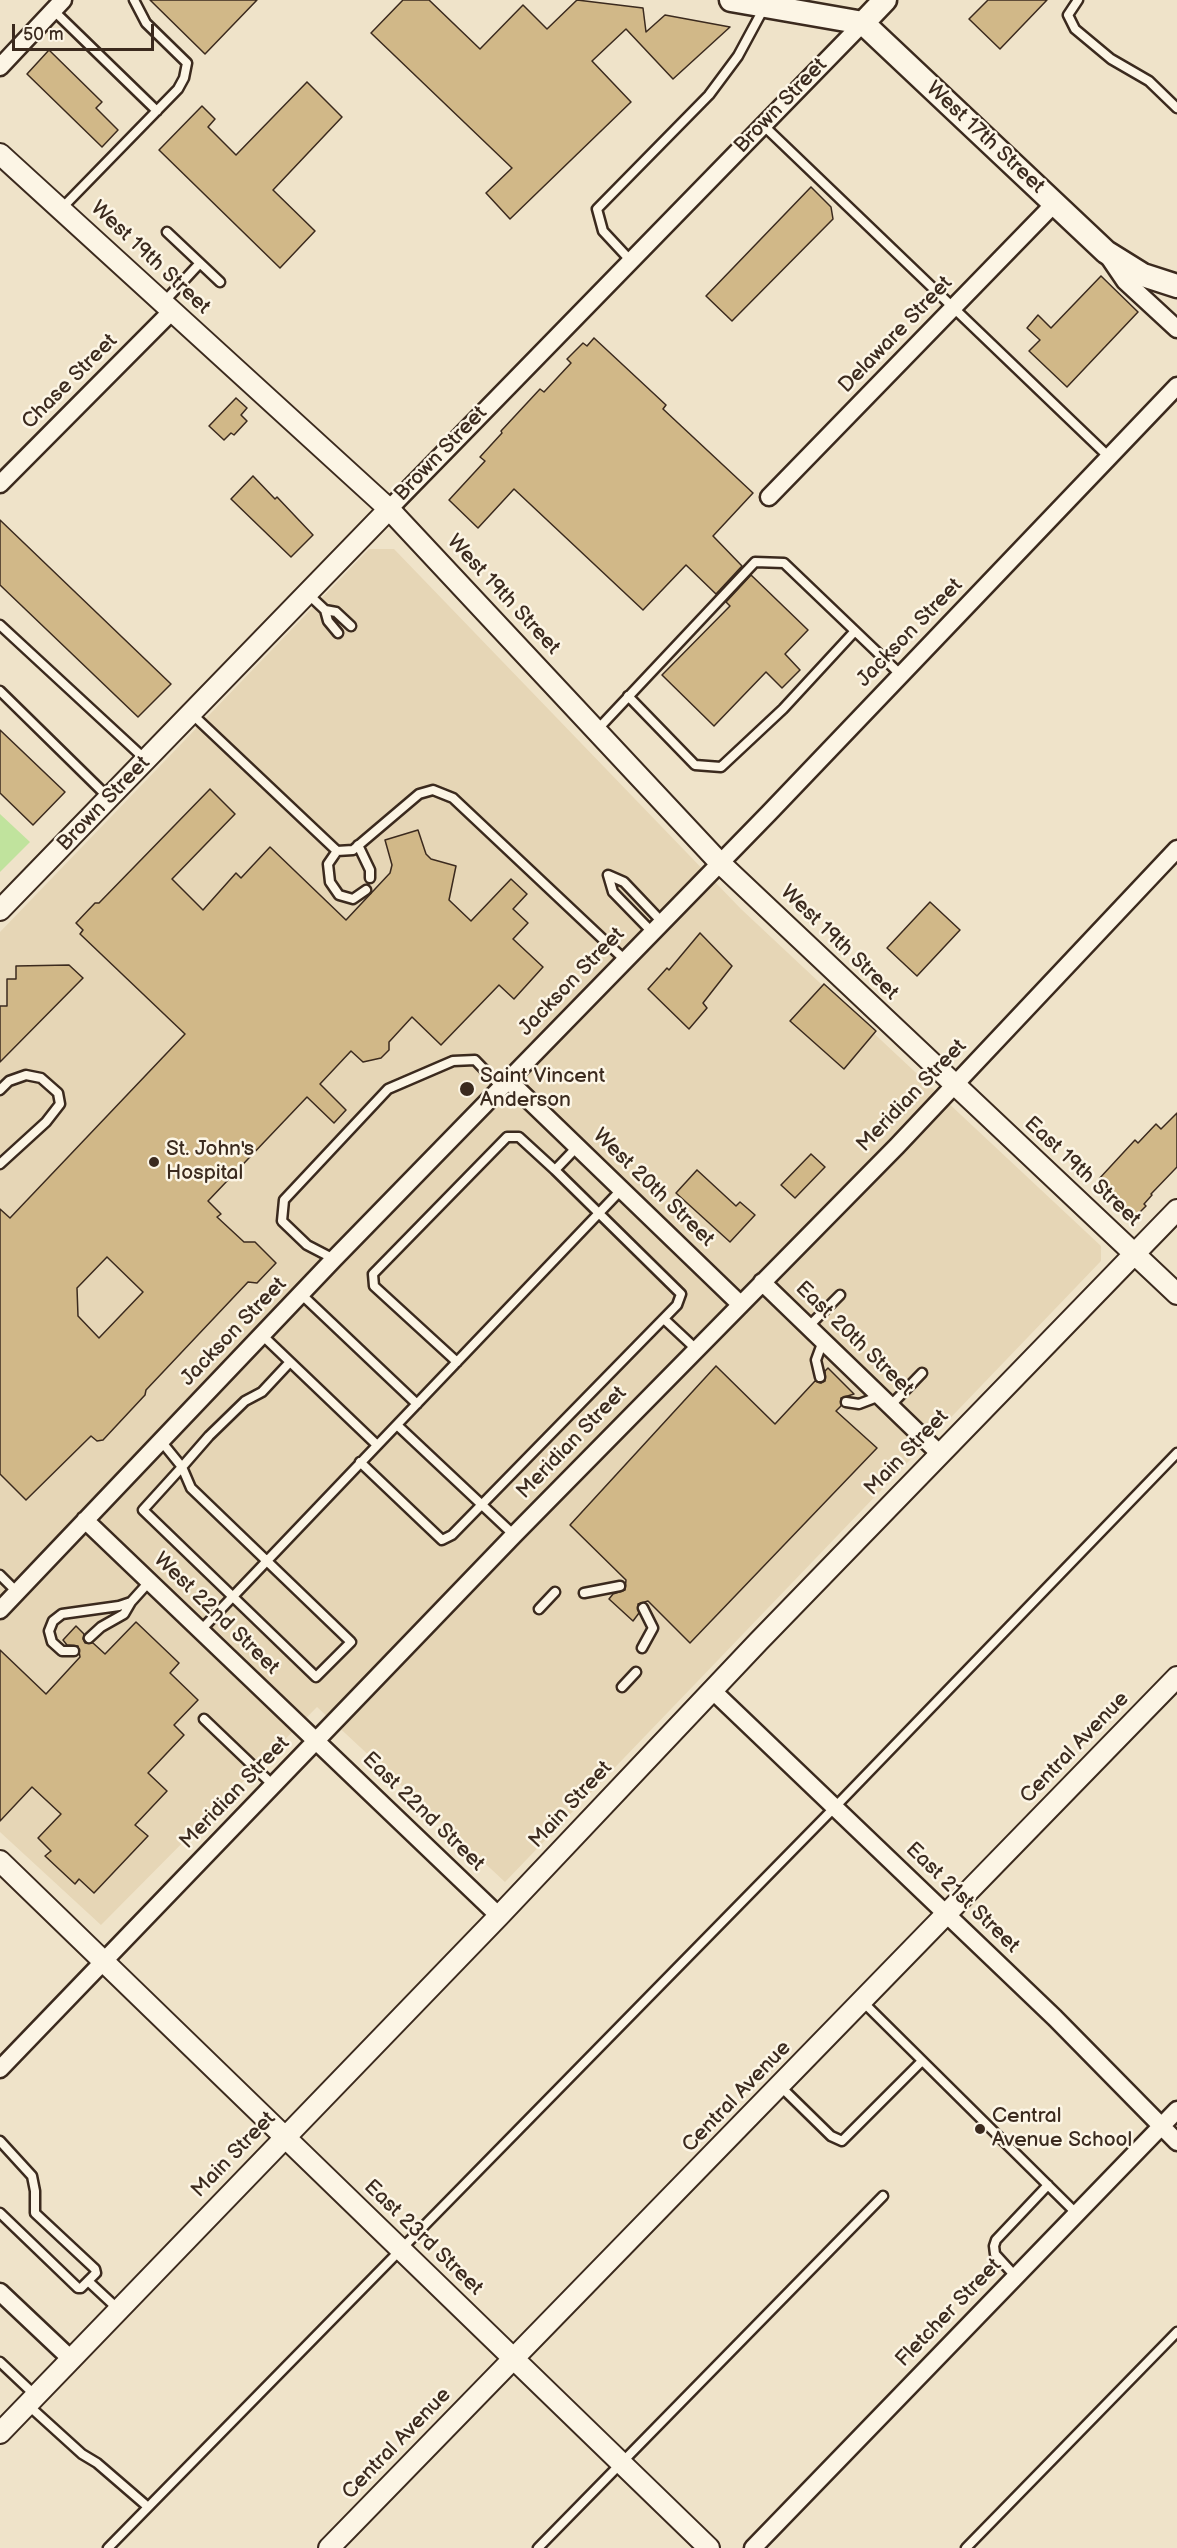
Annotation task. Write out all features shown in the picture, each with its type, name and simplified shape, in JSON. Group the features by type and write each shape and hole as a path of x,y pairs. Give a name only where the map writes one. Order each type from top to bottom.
{"main road":[{"path":"731,0 863,23"},
{"name":"Brown Street","path":"863,23 885,0"},
{"name":"West 17th Street","path":"863,23 1106,252 1143,275 1177,286"}],"street":[{"path":"0,67 58,5"},
{"name":"Brown Street","path":"0,910 863,23"},
{"name":"West 19th Street","path":"0,154 389,509 720,863 954,1085"},
{"name":"Delaware Street","path":"769,497 1054,204"},
{"name":"West 17th Street","path":"1106,252 1125,281 1177,329"},
{"name":"Chase Street","path":"0,484 167,307"},
{"name":"Jackson Street","path":"0,1610 334,1259 720,863 1177,386"},
{"name":"Meridian Street","path":"0,2069 514,1535 954,1085 1177,849"},
{"name":"West 20th Street","path":"505,1083 577,1147 740,1304"},
{"name":"East 19th Street","path":"954,1085 1177,1294"},
{"name":"Main Street","path":"0,2433 499,1916 712,1690 1177,1210"},
{"name":"East 20th Street","path":"762,1282 940,1454"},
{"name":"West 22nd Street","path":"84,1520 316,1740"},
{"name":"Central Avenue","path":"330,2548 1177,1677"},
{"name":"East 21st Street","path":"712,1690 1055,2018 1177,2142"},
{"name":"East 22nd Street","path":"316,1740 499,1916"},
{"name":"East 23rd Street","path":"0,1861 709,2548"},
{"name":"Fletcher Street","path":"753,2548 1177,2110"},
{"path":"0,2292 72,2360"}],"lane":[{"path":"61,210 178,89 184,78 187,63 146,23 134,0"},
{"path":"1078,0 1068,15 1075,29 1112,59 1149,81 1177,108"},
{"path":"58,5 157,111"},
{"path":"630,260 603,231 597,209 709,95 738,57 765,6"},
{"path":"763,125 952,309 1109,457"},
{"path":"167,232 220,282"},
{"path":"167,307 200,263"},
{"path":"596,730 755,562 784,562 901,675"},
{"path":"308,594 325,610 328,621 338,633"},
{"path":"325,610 336,612 351,626"},
{"path":"0,625 147,760"},
{"path":"628,696 695,765 721,767 783,709 855,631"},
{"path":"0,691 109,798"},
{"path":"192,714 337,851 353,850 419,794 433,790 453,798 625,960"},
{"path":"358,846 370,870 370,878"},
{"path":"337,851 328,864 330,882 339,895 353,900 366,890"},
{"path":"608,876 624,882 657,927 613,892 608,876"},
{"path":"334,1259 307,1245 282,1221 284,1200 387,1089 453,1061 475,1060 505,1083"},
{"path":"0,1090 9,1081 26,1075 41,1078 58,1093 60,1104 46,1122 0,1164"},
{"path":"360,1462 442,1540 452,1535 664,1319 677,1305 681,1294 519,1137 507,1137 373,1274 374,1286 457,1362"},
{"path":"555,1170 577,1147"},
{"path":"200,1630 621,1190"},
{"path":"301,1294 417,1404"},
{"path":"808,1327 840,1294"},
{"path":"664,1319 696,1349"},
{"path":"262,1335 377,1445"},
{"path":"820,1377 816,1360 823,1341"},
{"path":"161,1441 182,1467 191,1488 351,1642 316,1677 143,1510 182,1467 209,1436 245,1401 262,1392 290,1362"},
{"path":"846,1402 858,1404 885,1401 921,1373"},
{"path":"397,1425 514,1535"},
{"path":"108,2548 835,1807 1177,1453"},
{"path":"0,1575 17,1592"},
{"path":"89,1638 100,1626 124,1614 131,1602 149,1582"},
{"path":"584,1593 620,1586"},
{"path":"539,1609 555,1592"},
{"path":"74,1651 62,1651 52,1642 49,1631 53,1621 62,1614 119,1606 131,1602"},
{"path":"642,1648 653,1628 643,1608"},
{"path":"622,1687 636,1672"},
{"path":"204,1719 273,1785"},
{"path":"863,2002 1077,2214"},
{"path":"780,2086 831,2136 842,2142 922,2061"},
{"path":"0,2141 32,2176 35,2213 96,2270 78,2289 0,2213"},
{"path":"1016,2277 995,2254 996,2240 1048,2185"},
{"path":"538,2548 883,2196"},
{"path":"88,2281 119,2310"},
{"path":"966,2548 1177,2332"},
{"path":"0,2362 82,2454 97,2463 147,2507"}],"shaded area":[{"name":"Saint Vincent Anderson","path":"369,549 394,549 741,909 1101,1246 1101,1261 505,1882 317,1707 101,1925 0,1832 0,932"}],"green space":[{"path":"0,814 30,842 0,872"}],"building":[{"path":"150,0 257,0 205,54"},
{"path":"403,0 429,0 480,49 523,5 547,29 577,0 643,8 646,32 665,15 730,27 673,79 626,29 592,61 631,102 510,219 486,193 512,168 371,33"},
{"path":"988,0 1047,0 1000,49 969,19"},
{"path":"49,50 102,102 96,108 118,130 102,147 27,74"},
{"path":"307,82 342,117 273,190 315,231 280,268 159,150 202,106 215,119 208,127 236,155"},
{"path":"811,187 831,207 833,219 732,321 706,296"},
{"path":"1101,276 1138,312 1067,387 1029,351 1040,340 1027,328 1038,315 1051,328"},
{"path":"594,338 666,405 663,409 753,493 713,536 742,566 716,594 686,565 643,610 514,489 478,528 449,500 485,461 480,457 502,433 501,431 540,389 544,392 571,363 567,359 583,343 587,346"},
{"path":"236,398 247,408 241,415 247,421 234,435 231,433 224,440 209,426"},
{"path":"253,476 275,499 277,497 313,535 291,557 231,499"},
{"path":"0,520 171,684 138,717 0,585"},
{"path":"751,575 808,630 785,654 800,670 782,688 766,672 714,726 662,675 730,606 726,602"},
{"path":"0,730 65,792 33,825 0,793"},
{"name":"St. John's Hospital","path":"210,789 235,814 172,879 203,910 236,873 241,878 270,847 346,920 390,873 392,865 385,840 418,830 426,854 431,859 456,866 449,900 471,921 511,879 527,894 513,909 528,923 513,939 543,967 514,999 499,985 441,1045 412,1017 389,1042 389,1050 381,1058 363,1062 351,1051 320,1084 346,1110 334,1123 307,1097 208,1201 221,1214 217,1217 244,1242 255,1242 276,1263 257,1283 248,1282 146,1390 145,1395 103,1440 97,1441 91,1436 26,1500 0,1474 0,1209 10,1218 185,1034 80,934 83,930 76,923 95,903 99,903","holes":["107,1257 143,1292 99,1338 78,1316 77,1288"]},
{"path":"930,902 960,930 917,976 887,948"},
{"path":"700,933 732,966 703,1003 707,1008 689,1029 648,989 667,968 669,970"},
{"path":"69,965 83,978 0,1062 0,1006 7,1006 7,979 16,979 16,966"},
{"path":"824,984 876,1031 844,1069 790,1021"},
{"path":"1177,1113 1177,1167 1151,1194 1144,1204 1146,1206 1136,1216 1098,1180 1135,1140 1138,1143 1156,1124 1161,1129"},
{"path":"811,1154 825,1167 795,1198 781,1185"},
{"path":"697,1170 736,1206 740,1202 755,1215 730,1242 676,1193"},
{"path":"716,1366 775,1424 815,1381 821,1383 825,1381 825,1371 828,1368 854,1394 841,1398 841,1406 836,1411 877,1448 690,1643 648,1601 638,1604 639,1613 633,1621 609,1599 613,1594 625,1590 626,1580 570,1525"},
{"path":"136,1622 179,1663 170,1673 198,1700 174,1725 184,1735 148,1773 167,1791 135,1825 148,1836 94,1893 79,1879 75,1884 45,1856 51,1851 38,1838 61,1814 32,1787 0,1821 0,1650 46,1694 80,1657 78,1646 67,1645 63,1640 76,1626 84,1634 85,1643 93,1643 105,1654"}],"place":[{"name":"Saint Vincent Anderson","path":"467,1089"},
{"name":"St. John's Hospital","path":"154,1162"},
{"name":"Central Avenue School","path":"980,2129"}]}
